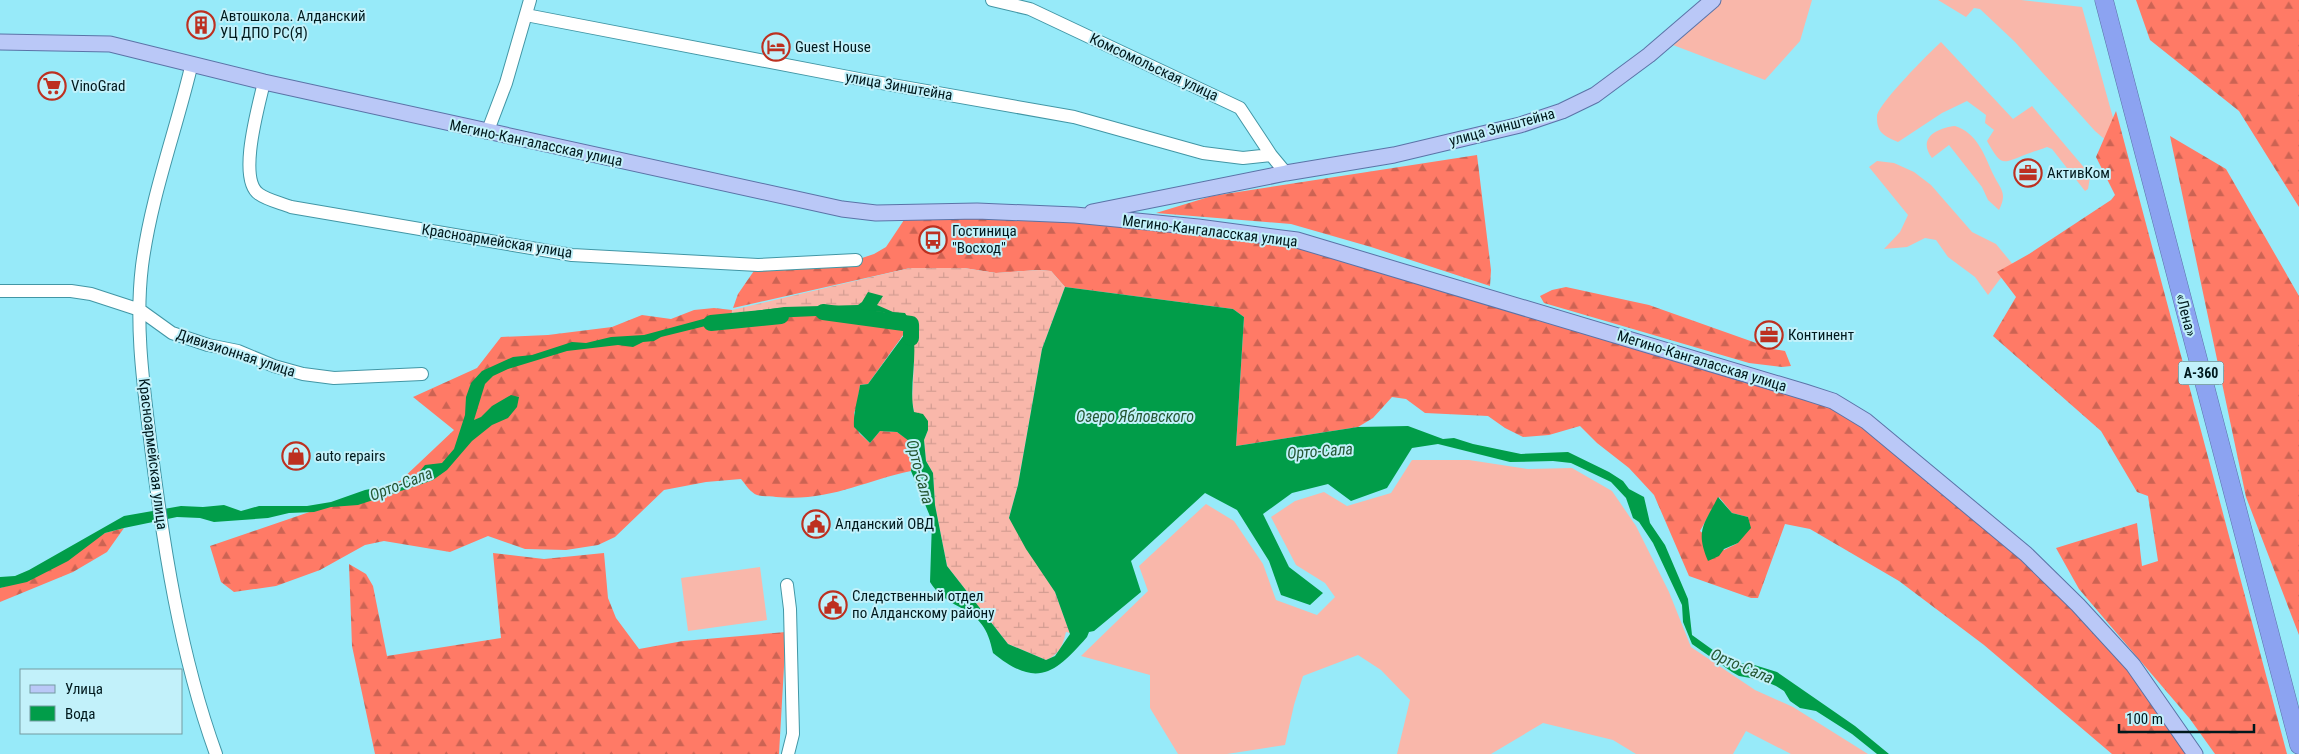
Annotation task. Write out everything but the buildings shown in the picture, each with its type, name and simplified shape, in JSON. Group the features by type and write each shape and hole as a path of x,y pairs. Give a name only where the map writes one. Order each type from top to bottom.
{"highway":[{"name":"«Лена»","path":"2104,0 2299,745"}],"main road":[{"name":"улица Зинштейна","path":"1286,173 1394,155 1520,125 1562,111 1595,94 1650,55 1713,0"},
{"name":"Мегино-Кангаласская улица","path":"0,42 110,44 264,82 487,133 842,209 876,213 977,211 1075,215 1198,227 1297,240 1620,336 1833,402 1866,421 2026,554 2078,605 2133,665 2196,754"},
{"name":"Мегино-Кангаласская улица","path":"1075,215 1286,173"}],"street":[{"path":"487,133 506,83 530,0"},
{"name":"Комсомольская улица","path":"992,0 1030,9 1240,108 1271,155 1286,173"},
{"name":"улица Зинштейна","path":"526,15 864,80 1074,117 1203,154 1243,158 1271,155"},
{"name":"Красноармейская улица","path":"192,63 152,207 142,267 140,353 158,505 163,532 185,644 208,732 216,754"},
{"name":"Красноармейская улица","path":"264,82 249,155 250,183 258,194 291,207 572,255 758,265 856,260"},
{"name":"Дивизионная улица","path":"0,291 71,291 91,294 140,310 172,333 208,345 238,351 274,366 303,374 334,378 422,374"},
{"path":"787,585 790,609 793,734 788,754"}],"green space":[{"path":"1713,0 1812,0 1800,41 1765,80 1665,42"},
{"path":"1938,0 2021,0 2082,7 2119,139 2116,149 2095,131 2015,42 1980,9 1974,8 1966,17"},
{"path":"2136,0 2299,0 2299,207 2239,111 2150,40"},
{"path":"1941,42 2013,119 2032,106 2087,171 2090,177 2088,189 2085,191 2052,149 2047,147 2012,160 2003,161 1999,159 1987,141 1994,130 1985,123 1986,115 1967,101 1942,113 1898,142 1881,132 1878,126 1877,115 1887,99"},
{"path":"2116,111 2287,754 2215,754 2190,719 2079,589 2056,548 2137,523 2142,566 2158,561 2148,496 2137,492 2101,431 1993,336 2016,297 1997,272 2029,254 2111,200 2115,195 2096,157"},
{"path":"1955,126 1969,134 1983,152 2002,191 2003,199 1999,210 1988,200 1982,187 1949,145 1932,158 1928,151 1927,145 1931,135 1942,129"},
{"path":"2170,136 2226,169 2299,296 2299,635 2246,497"},
{"path":"1477,155 1491,270 1490,286 1371,247 1291,224 1156,213 1212,196"},
{"path":"1877,161 1894,163 1914,172 1931,185 1972,232 1996,244 2015,267 2000,279 1988,295 1975,277 1948,257 1936,240 1925,238 1907,247 1884,249 1900,232 1908,215 1869,167"},
{"path":"977,211 1297,240 1833,401 2078,605 2195,754 2112,754 1984,645 1899,581 1810,529 1785,524 1758,598 1751,598 1689,576 1654,495 1629,468 1597,443 1580,426 1549,435 1523,437 1505,428 1488,416 1425,413 1406,399 1392,397 1373,418 1358,427 1236,446 1244,317 1233,309 1065,287 1051,271 996,273 964,268 910,268 733,308 738,294 758,265 856,260 874,254 886,247 908,214","holes":["1719,497 1732,513 1748,517 1738,543 1724,550 1700,531"]},
{"path":"910,268 964,268 996,273 1051,271 1065,287 1042,349 1018,485 1009,518 1055,592 1070,633 1066,632 1060,649 1046,660 1008,644 947,566 935,505 933,473 926,461 924,440 928,430 914,412 912,401 914,363 911,324 830,312 733,319 732,310"},
{"path":"1566,287 1649,305 1773,349 1785,351 1791,366 1782,367 1749,363 1544,303 1540,296 1552,290"},
{"path":"714,308 732,310 731,327 736,327 733,319 830,312 911,324 868,384 860,385 854,413 859,433 870,443 880,431 897,432 910,441 912,455 911,471 829,494 795,498 759,496 748,488 741,479 706,482 664,490 615,537 598,545 566,550 525,549 488,536 450,552 384,541 365,545 320,570 276,586 234,592 221,582 210,546 400,481 454,430 413,397 477,368 501,337 548,335 612,327 642,315 671,319 694,310"},
{"path":"1412,460 1469,460 1528,469 1572,468 1612,491 1636,526 1669,592 1691,647 1755,690 1793,707 1868,754 1791,754 1746,731 1733,754 1636,754 1613,740 1543,723 1491,754 1397,754 1410,700 1381,670 1358,655 1303,676 1285,745 1227,754 1178,754 1150,708 1150,675 1081,656 1148,591 1139,566 1206,504 1234,521 1263,564 1276,600 1317,615 1335,597 1325,583 1296,565 1271,517 1295,501 1324,492 1347,506 1391,493"},
{"path":"124,528 107,552 73,572 0,602 0,588 105,533"},
{"path":"493,553 544,559 604,553 608,598 616,618 639,649 683,641 786,632 779,754 375,754 352,646 349,564 366,574 373,586 387,656 501,638"},
{"path":"760,567 767,620 688,631 681,578"}],"water":[{"name":"Озеро Ябловского","path":"1065,287 1233,309 1244,317 1236,446 1358,427 1408,426 1443,439 1454,438 1521,454 1568,452 1609,472 1623,481 1629,489 1644,497 1650,523 1665,545 1688,599 1692,635 1717,653 1738,664 1748,663 1777,672 1855,726 1889,754 1877,754 1852,734 1816,711 1800,708 1790,701 1784,691 1776,686 1762,680 1739,676 1692,644 1683,622 1682,605 1653,543 1639,522 1633,518 1626,498 1611,482 1571,463 1553,461 1510,462 1438,444 1412,448 1387,488 1351,501 1328,484 1292,493 1263,514 1289,567 1323,593 1310,605 1281,595 1269,561 1237,510 1205,493 1131,561 1141,592 1094,631 1089,632 1075,650 1054,668 1044,672 1033,673 1021,671 993,653 989,637 975,617 947,600 930,582 932,521 911,471 912,455 909,441 897,432 880,431 870,443 854,427 860,385 868,384 907,331 901,318 882,312 854,311 839,315 771,318 742,317 661,337 633,347 618,345 567,351 508,369 493,376 485,384 474,420 481,417 492,406 511,395 519,397 517,407 508,418 492,425 472,441 447,470 433,480 358,505 331,507 314,512 214,522 200,518 177,517 124,528 105,533 68,561 27,582 0,588 0,577 15,576 29,570 124,516 181,506 203,507 224,505 241,511 259,506 307,506 331,502 365,490 401,483 416,476 425,465 442,463 454,449 465,415 466,397 471,383 482,371 513,357 532,355 572,342 586,343 611,337 644,335 707,318 784,307 858,305 868,292 883,296 877,305 893,312 905,313 911,324 914,349 912,400 914,412 923,414 928,421 928,430 924,440 926,461 933,473 935,505 947,566 1008,644 1046,660 1055,656 1070,634 1055,592 1026,549 1009,518 1018,485 1042,349"},
{"path":"1718,497 1732,513 1748,517 1751,528 1738,543 1724,549 1719,556 1708,561 1702,542 1703,528"}],"waterway":[{"name":"Орто-Сала","path":"823,312 911,324 911,338"},
{"name":"Орто-Сала","path":"711,323 781,316"}],"place":[{"name":"Автошкола. Алданский УЦ ДПО РС(Я)","path":"201,25"},
{"name":"Guest House","path":"776,47"},
{"name":"VinoGrad","path":"52,86"},
{"name":"АктивКом","path":"2028,173"},
{"name":"Гостиница \"Восход\"","path":"933,240"},
{"name":"Континент","path":"1769,335"},
{"name":"auto repairs","path":"296,456"},
{"name":"Алданский ОВД","path":"816,524"},
{"name":"Следственный отдел по Алданскому району","path":"833,605"}]}
